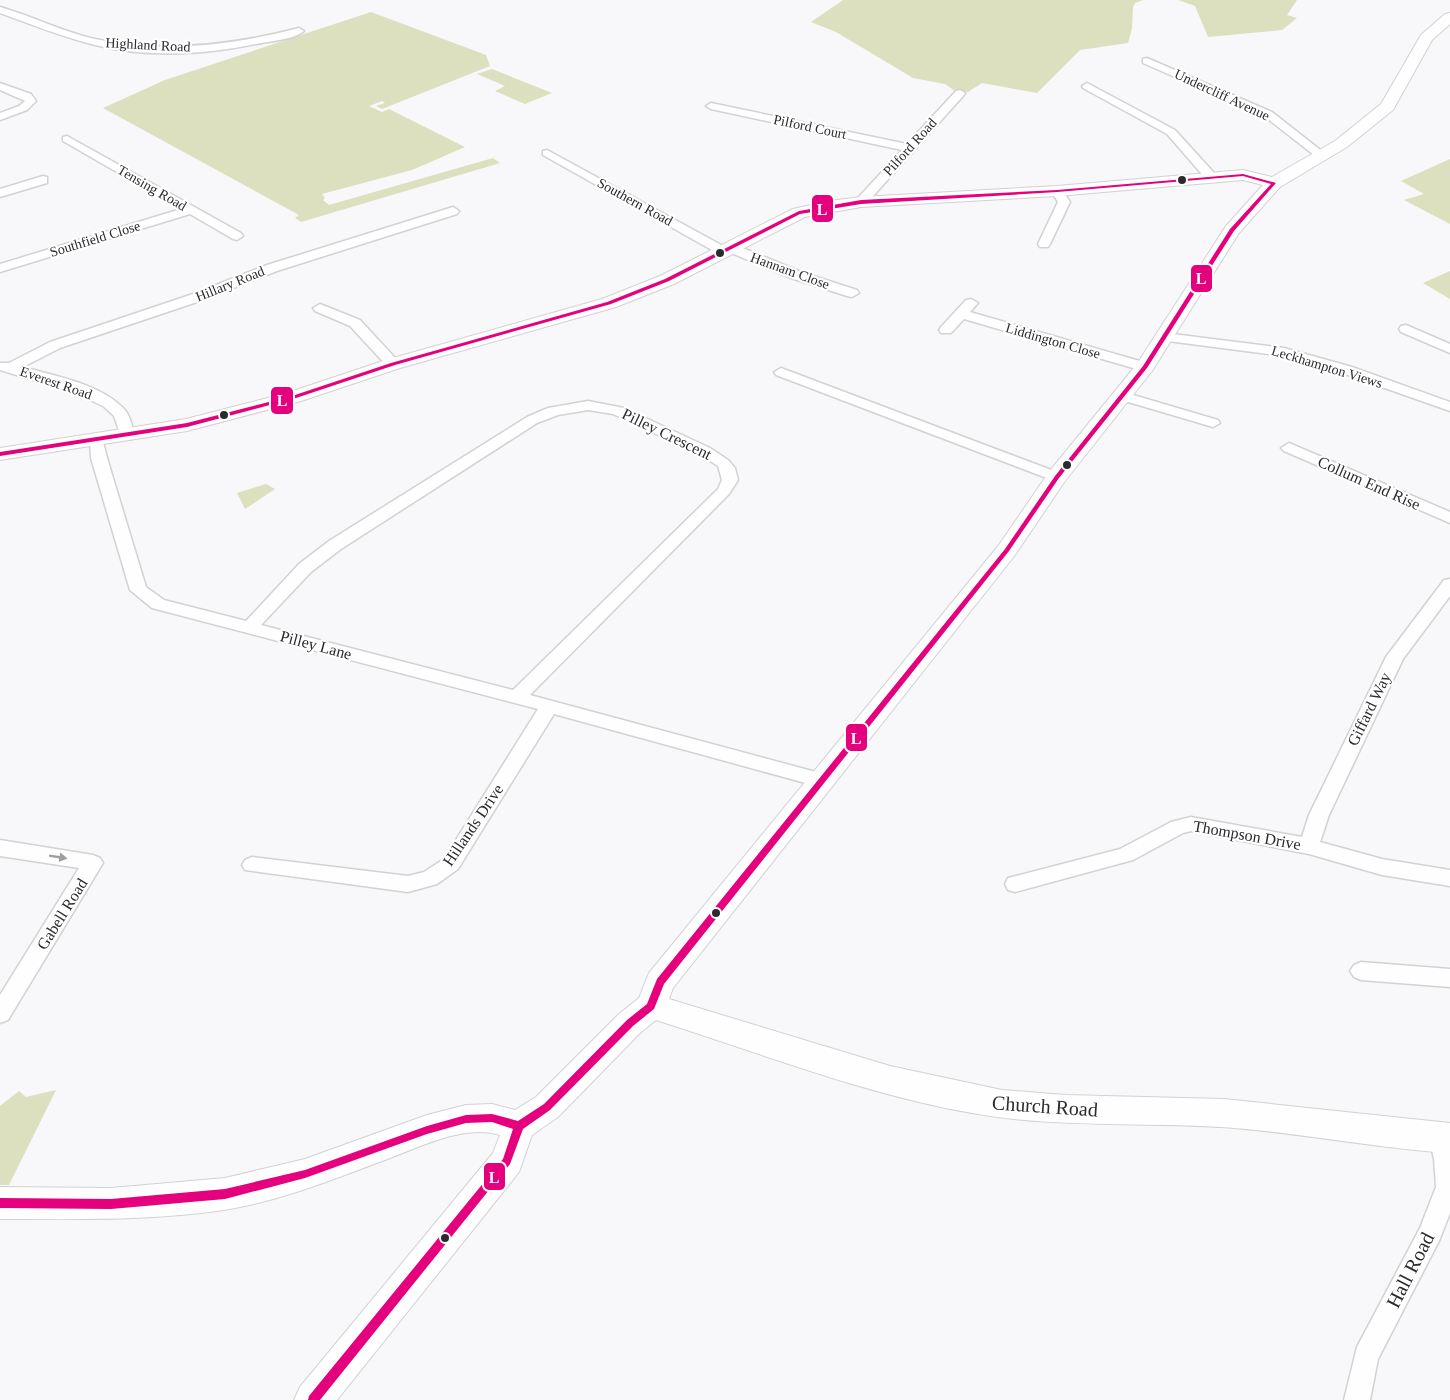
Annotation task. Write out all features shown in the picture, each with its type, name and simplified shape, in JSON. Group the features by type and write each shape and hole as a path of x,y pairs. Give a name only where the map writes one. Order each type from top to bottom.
{"street":[{"name":"Highland Road","path":"0,10 86,39 143,48 238,46 299,31"},
{"path":"313,1400 507,1161 519,1126 547,1107 630,1023 651,1006 660,982 1007,550 1057,477 1145,367 1232,230 1274,183 1317,159 1358,132 1387,107 1426,38 1450,17"},
{"name":"Undercliff Avenue","path":"1148,61 1268,114 1317,159"},
{"path":"0,86 30,98 29,104 0,117"},
{"path":"1087,86 1171,132 1211,177"},
{"name":"Pilford Road","path":"861,202 960,93"},
{"name":"Pilford Court","path":"711,106 909,148"},
{"name":"Tensing Road","path":"67,140 237,236"},
{"name":"Southern Road","path":"547,153 726,249"},
{"path":"0,454 127,436 232,415 393,364 598,307 667,280 799,213 829,206 861,202 1057,191 1243,175 1317,159"},
{"path":"1243,175 1274,183"},
{"path":"0,193 43,180"},
{"path":"1044,244 1064,202 1057,191"},
{"name":"Southfield Close","path":"0,268 191,210"},
{"name":"Hillary Road","path":"5,366 55,345 198,297 272,268 453,211"},
{"name":"Hannam Close","path":"726,249 852,293"},
{"path":"945,330 971,303"},
{"path":"320,308 355,323 393,364"},
{"name":"Liddington Close","path":"960,314 1145,367"},
{"path":"1406,329 1450,349"},
{"name":"Leckhampton Views","path":"1165,337 1210,344 1253,346 1285,352 1450,407"},
{"name":"Everest Road","path":"5,366 93,395 108,403 122,417 127,436"},
{"path":"781,372 1057,477"},
{"path":"1122,396 1213,423"},
{"name":"Pilley Crescent","path":"250,627 305,568 335,545 532,420 563,408 596,405 621,410 723,463 728,468 730,480 724,491 517,698"},
{"name":"Pilley Lane","path":"96,441 138,590 158,604 549,706 820,780"},
{"name":"Collum End Rise","path":"1289,447 1450,518"},
{"name":"Giffard Way","path":"1309,846 1319,815 1395,657 1450,584"},
{"name":"Hillands Drive","path":"252,865 408,884 430,878 451,864 549,706"},
{"name":"Thompson Drive","path":"1015,884 1126,855 1178,827 1191,824 1309,846 1382,867 1450,878"},
{"name":"Gabell Road","path":"0,848 93,863 0,1014"},
{"path":"1361,971 1450,978"},
{"name":"Church Road","path":"651,1006 870,1075 921,1089 983,1101 1036,1109 1223,1113 1446,1138"},
{"path":"0,1203 111,1204 225,1194 305,1174 427,1130 466,1119 492,1118 519,1126"},
{"name":"Hall Road","path":"1357,1400 1366,1356 1430,1233 1448,1187 1446,1138"}],"green space":[{"path":"843,0 1143,0 1135,3 1133,7 1132,28 1128,43 1080,50 1037,93 982,83 968,92 955,91 945,84 913,78 836,32 811,22"},
{"path":"1178,0 1297,0 1287,15 1297,18 1282,30 1208,37 1195,6"},
{"path":"371,12 486,55 490,66 382,109 376,106 385,103 382,101 369,106 382,112 389,109 465,147 412,170 322,194 325,198 323,200 329,205 493,158 500,163 301,222 295,218 299,215 103,108 165,80"},
{"path":"492,69 552,93 525,104 495,91 505,86 477,74"},
{"path":"1450,159 1450,224 1404,200 1424,194 1401,181"},
{"path":"1450,271 1450,299 1423,283"},
{"path":"266,484 275,489 245,509 237,493"},
{"path":"56,1090 9,1185 0,1185 0,1106 19,1091 26,1097"}],"transit line":[{"name":"L","path":"0,454 187,425 294,397 393,364 609,303 667,280 799,213 861,202 1057,191 1243,175 1274,183 1232,230 1145,367 1057,477 1007,550 660,982 651,1006 630,1023 547,1107 519,1126 507,1161 313,1400"},
{"name":"L","path":"0,1203 111,1204 225,1194 305,1174 427,1130 466,1119 492,1118 519,1126"}]}
